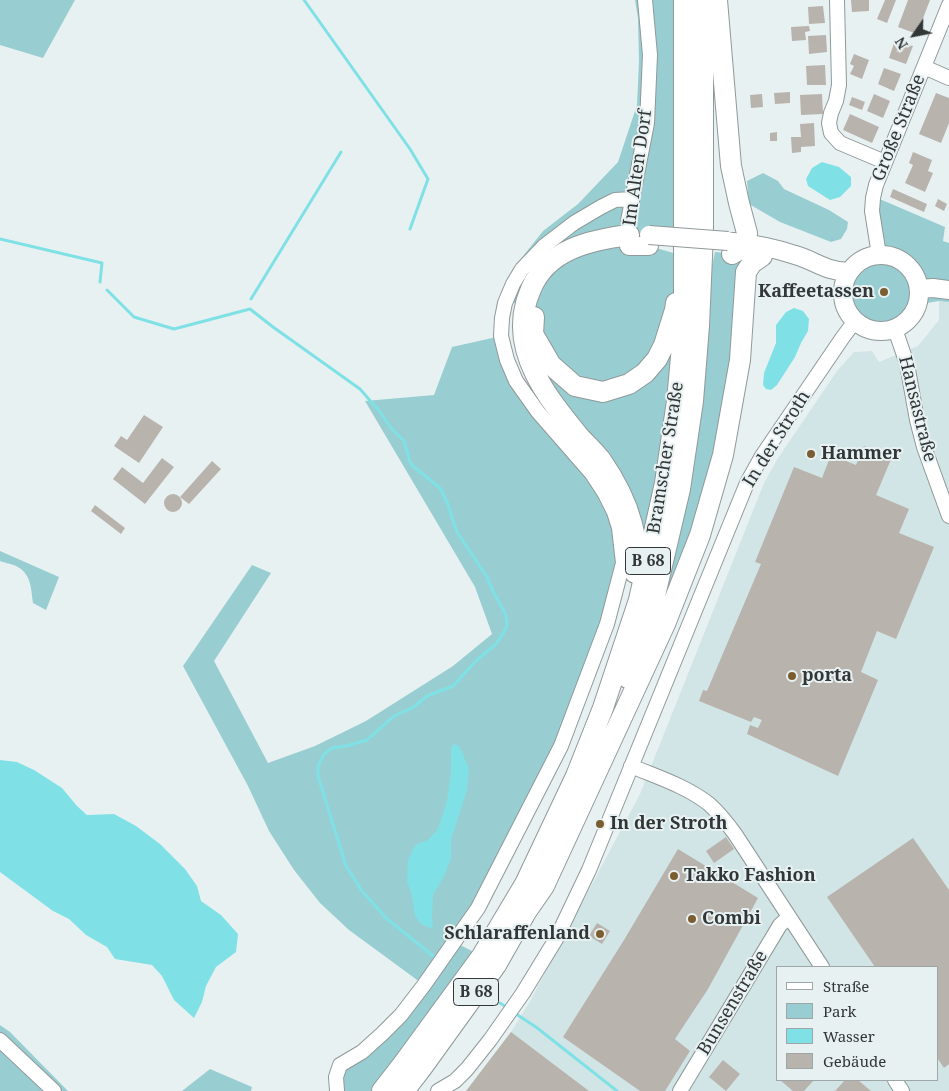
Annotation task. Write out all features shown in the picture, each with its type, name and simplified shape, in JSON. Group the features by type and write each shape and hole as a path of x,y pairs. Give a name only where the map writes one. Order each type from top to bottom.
{"highway":[{"name":"Bramscher Straße","path":"412,1067 525,884 576,776 603,708 639,600 665,483 677,401 684,324 684,0"},
{"name":"B 68","path":"382,1091 412,1067 496,965 526,912 544,886 592,784 653,604 680,489 690,420 699,326 703,233 703,0"},
{"path":"717,0 731,166 738,203 747,233 733,248"},
{"path":"629,631 630,597 636,566 637,541 629,513 616,483 600,458 579,436 547,396 534,373 525,350 522,326 526,303 534,283 547,266 564,252 604,238 639,241"},
{"path":"639,241 588,252 560,266 544,283 534,308 533,334 551,365 575,386 603,392 629,384 645,373 657,359 675,310 684,256"},
{"path":"592,784 665,624 700,534 723,455 740,360 746,272 752,263 762,256"},
{"name":"B 68","path":"404,1091 412,1067"}],"main road":[{"path":"639,241 733,248 764,246 797,255 835,271 850,271"},
{"path":"733,248 802,267 837,284 844,290"},
{"path":"879,255 893,256 904,262 913,271 918,282 920,294 918,305 913,315 905,324 884,332 862,327 846,309 843,297 844,284 850,271 868,257 879,255"},
{"path":"919,289 949,290"}],"street":[{"name":"Im Alten Dorf","path":"639,241 628,221 647,123 650,55 645,0"},
{"path":"837,0 839,85 829,122 831,133 840,143 885,162"},
{"name":"Große Straße","path":"879,255 872,211 876,185 949,5"},
{"path":"924,68 949,78"},
{"path":"337,1091 336,1078 340,1065 362,1052 401,1015 478,908 561,746 607,624 623,563 619,528 614,512 592,474 538,412 516,382 506,360 502,336 502,318 513,284 522,269 544,246 574,223 602,206 615,200 632,198"},
{"name":"In der Stroth","path":"438,1091 454,1081 468,1068 511,1010 556,940 589,870 747,483 762,456 842,337 855,321"},
{"name":"Hansastraße","path":"895,329 907,364 924,447 949,516"},
{"path":"631,766 696,795 716,811 735,834 821,966"},
{"name":"Bunsenstraße","path":"680,1091 780,926 789,917"},
{"path":"0,1040 54,1091"}],"shaded area":[{"path":"939,301 949,302 949,1091 466,1091 511,1032 529,1003 640,794 764,483 778,458 837,371 854,352 872,351 879,362 918,346 939,320"}],"green space":[{"path":"0,0 75,0 43,58 0,45"},
{"path":"635,0 684,0 684,232 628,235 563,253 526,303 505,303 512,270 543,231 578,204 618,162 637,105 639,61 638,18"},
{"path":"763,173 778,181 784,189 829,210 848,222 847,229 841,239 831,242 780,222 749,204 747,181"},
{"path":"875,197 945,227 943,241 949,243 949,302 927,303 925,279 918,265 907,255 900,252 878,248"},
{"path":"629,246 649,246 684,256 677,401 636,566 559,411 533,334 534,308 544,283 560,266 588,252"},
{"path":"715,252 762,256 752,263 740,360 665,624 653,604 699,326"},
{"path":"881,259 894,262 905,269 912,280 915,293 912,306 905,317 894,324 881,327 868,324 857,317 850,306 847,293 850,280 857,269 868,262"},
{"path":"501,336 507,360 605,494 623,563 561,746 454,942 482,956 404,1091 337,1091 336,1077 424,985 349,930 320,903 294,870 269,831 248,786 183,666 252,565 271,573 214,661 268,763 315,746 366,721 453,666 492,634 475,587 365,401 434,395 452,347"},
{"path":"0,551 59,577 46,610 33,603 32,592 25,573 16,566 0,561"},
{"path":"0,1025 10,1032 68,1091 0,1091"},
{"path":"210,1069 252,1087 251,1091 182,1091"}],"water":[{"path":"822,162 839,167 851,177 851,186 840,197 830,200 808,186 806,179 812,168"},
{"path":"794,308 803,311 809,319 808,331 795,357 777,385 771,390 766,389 763,385 764,373 776,343 776,325 786,312"},
{"path":"453,744 459,746 469,768 467,790 451,840 451,858 444,876 433,895 433,929 421,924 415,916 412,895 407,882 408,860 415,845 428,840 438,829 447,801"},
{"path":"0,760 17,762 34,770 62,788 87,815 114,814 136,826 160,844 185,869 197,886 201,901 221,915 238,934 236,952 216,967 206,986 202,1002 194,1018 174,1000 162,976 152,965 115,959 107,947 86,935 69,919 53,911 0,872"}],"building":[{"path":"851,0 869,0 869,11 852,12"},
{"path":"885,0 896,0 887,23 877,19"},
{"path":"908,0 930,0 917,34 898,27"},
{"path":"823,6 825,23 809,24 808,7"},
{"path":"809,26 810,31 805,32 806,40 792,41 791,27"},
{"path":"826,35 827,52 809,54 808,36"},
{"path":"895,40 913,46 906,64 889,58"},
{"path":"854,54 869,60 862,79 850,74 854,66 850,64"},
{"path":"825,65 826,85 807,85 806,66"},
{"path":"884,68 901,74 894,91 878,84"},
{"path":"790,92 790,103 775,104 774,93"},
{"path":"936,93 949,98 949,123 941,143 919,134"},
{"path":"762,94 763,107 751,108 750,95"},
{"path":"822,94 823,114 801,115 800,95"},
{"path":"874,94 890,101 883,118 867,111"},
{"path":"852,97 865,102 862,110 849,105"},
{"path":"850,114 879,127 872,143 843,130"},
{"path":"814,123 815,146 801,147 801,152 792,153 791,137 801,137 800,124"},
{"path":"777,132 777,141 770,141 770,133"},
{"path":"913,152 932,160 928,171 933,173 925,192 905,183 913,165 909,163"},
{"path":"893,189 927,204 924,212 890,197"},
{"path":"938,199 947,204 944,211 935,206"},
{"path":"144,415 163,427 139,463 114,446 121,436 127,440"},
{"path":"864,446 892,457 876,495 909,509 899,533 934,547 896,639 877,631 861,672 878,680 838,776 747,734 750,725 758,728 762,720 754,717 751,722 699,701 703,690 707,691 761,564 755,562 794,467 822,478 831,455 856,465"},
{"path":"162,458 174,467 145,504 113,479 122,467 143,483"},
{"path":"212,461 221,469 189,504 180,497"},
{"path":"173,494 181,499 182,503 177,511 173,512 165,507 164,503 169,495"},
{"path":"95,505 125,528 121,534 91,511"},
{"path":"726,837 734,849 714,863 706,851"},
{"path":"913,838 949,890 949,1064 944,1068 939,1060 939,966 874,966 827,897"},
{"path":"678,849 758,898 708,989 675,1039 690,1051 665,1091 640,1091 563,1037"},
{"path":"597,923 610,931 602,944 589,936"},
{"path":"511,1032 589,1091 466,1091"},
{"path":"723,1060 740,1074 726,1091 709,1077"},
{"path":"781,1081 813,1081 804,1091 793,1091"},
{"path":"844,1081 859,1081 871,1091 835,1091"}],"waterway":[{"path":"304,0 410,149 428,179 410,229"},
{"path":"251,299 341,152"},
{"path":"0,239 102,263 100,282"},
{"path":"107,290 134,317 174,329 250,309 360,389 391,428 404,441 410,462 414,467 440,488 457,532 487,577 506,615 507,625 496,644 477,660 453,686 427,696 414,707 394,716 367,740 332,748 324,754 318,766 318,776 346,866 362,891 386,918 438,960"},
{"path":"500,1003 508,1008"},
{"path":"513,1012 536,1027 617,1091"}],"place":[{"name":"Kaffeetassen","path":"884,292"},
{"name":"Hammer","path":"811,454"},
{"name":"porta","path":"792,676"},
{"name":"In der Stroth","path":"600,824"},
{"name":"Takko Fashion","path":"674,876"},
{"name":"Combi","path":"692,919"},
{"name":"Schlaraffenland","path":"600,934"}]}
